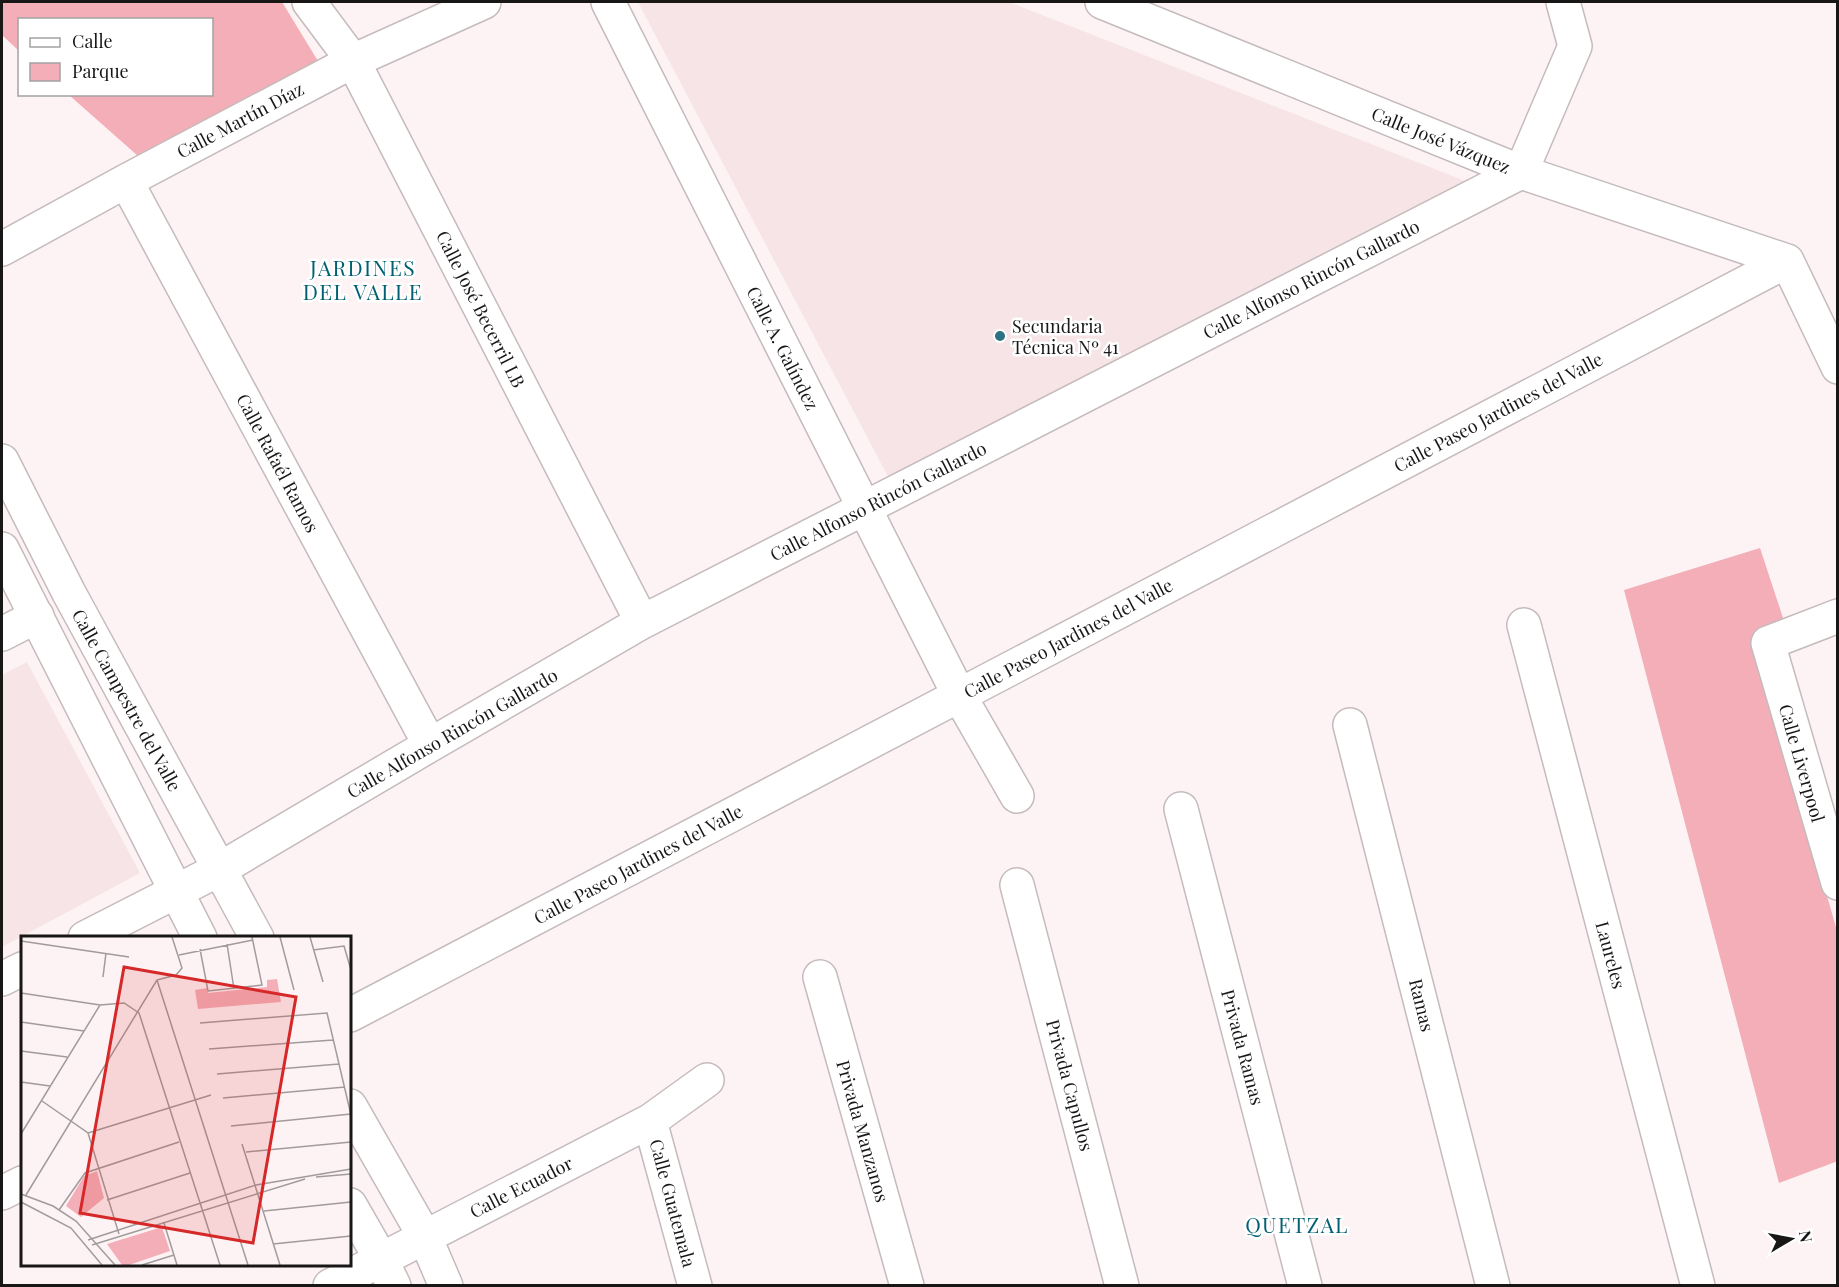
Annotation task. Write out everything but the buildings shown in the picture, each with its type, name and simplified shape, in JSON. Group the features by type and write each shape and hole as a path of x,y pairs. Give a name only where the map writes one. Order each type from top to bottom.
{"street":[{"name":"Calle José Becerril LB","path":"309,2 353,61 642,622"},
{"name":"Calle Martín Díaz","path":"2,249 353,61 484,2"},
{"name":"Calle A. Galíndez","path":"608,2 959,695 1017,796"},
{"name":"Calle José Vázquez","path":"1102,2 1521,172 1787,261"},
{"path":"1521,172 1575,46 1563,2"},
{"name":"Calle Alfonso Rincón Gallardo","path":"89,936 220,869 642,622 1521,172"},
{"name":"Calle Rafaél Ramos","path":"126,181 430,745"},
{"path":"1787,261 1838,367"},
{"name":"Calle Paseo Jardines del Valle","path":"351,1014 1787,261"},
{"name":"Calle Campestre del Valle","path":"2,461 69,593 256,936"},
{"path":"2,549 199,936"},
{"path":"2,634 37,616"},
{"name":"Calle Liverpool","path":"1838,616 1768,643 1828,820 1838,883"},
{"name":"Laureles","path":"1524,625 1698,1286"},
{"name":"Ramas","path":"1350,725 1493,1286"},
{"name":"Privada Ramas","path":"1182,809 1305,1286"},
{"name":"Privada Capullos","path":"1017,885 1122,1286"},
{"path":"2,979 21,970"},
{"name":"Privada Manzanos","path":"820,977 907,1286"},
{"name":"Calle Ecuador","path":"330,1286 388,1272 425,1237 650,1121 707,1080"},
{"path":"351,1108 425,1237 446,1286"},
{"name":"Calle Guatemala","path":"650,1121 695,1286"},
{"path":"2,1194 21,1184"},
{"path":"351,1207 388,1272"}],"shaded area":[{"name":"Secundaria Técnica Nº 41","path":"638,2 1009,2 1478,186 893,486"},
{"path":"27,662 140,873 2,947 2,675"}],"green space":[{"path":"2,2 282,2 321,66 138,156 70,96 213,96 213,18 18,18 18,50 2,35"},
{"path":"1760,548 1786,627 1754,638 1837,931 1838,1161 1779,1183 1624,590"}],"place":[{"name":"Secundaria Técnica Nº 41","path":"1000,336"}],"district":[{"name":"JARDINES DEL VALLE","path":"363,279"},
{"name":"QUETZAL","path":"1297,1224"}]}
